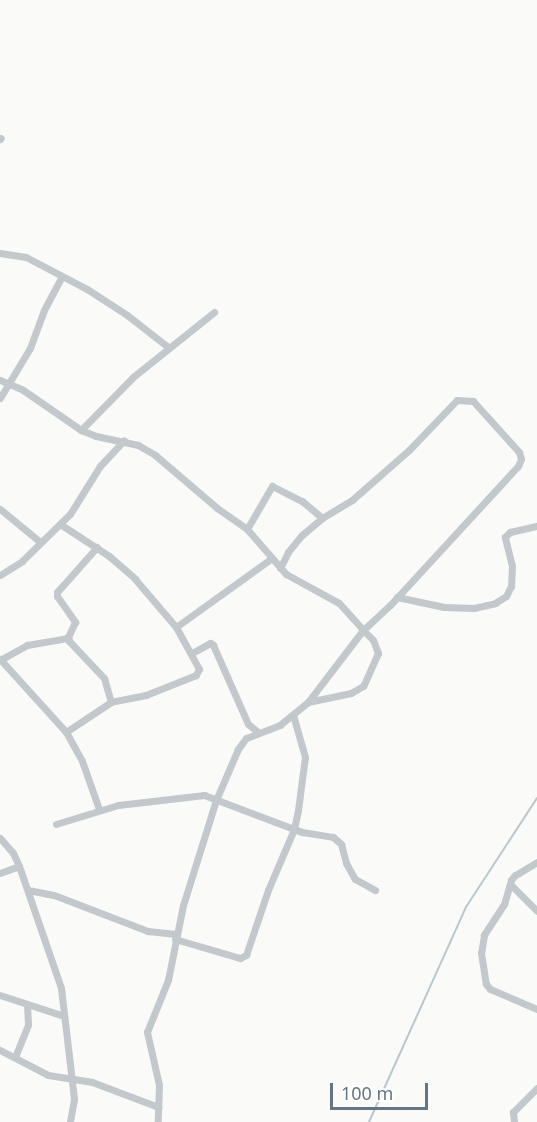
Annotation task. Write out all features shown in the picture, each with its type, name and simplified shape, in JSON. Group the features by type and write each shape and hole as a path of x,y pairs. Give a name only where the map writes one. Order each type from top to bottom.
{"street":[{"path":"0,253 26,257 62,276 110,303 168,347"},
{"path":"0,398 30,348 44,310 62,276"},
{"path":"81,430 113,395 168,347 214,312"},
{"path":"0,380 9,382 81,430 105,439 124,440 155,455 218,508 248,529 280,568 339,603 374,640 378,653 363,686 351,693 308,702"},
{"path":"158,1122 159,1085 147,1032 168,980 176,936 216,800 238,750 246,738 272,729 308,702 363,630 397,597 521,462 513,443 473,401 457,400 409,450 351,500 322,518 295,543 280,568"},
{"path":"0,574 22,561 39,541 75,508 105,459 124,440"},
{"path":"248,529 272,486 303,501 322,518"},
{"path":"0,509 39,541"},
{"path":"60,524 122,566 176,627 199,669 196,675 146,695 111,702 66,732"},
{"path":"397,597 444,607 474,608 495,603 509,593 512,586 512,566 505,537 510,532 537,526"},
{"path":"68,638 75,622 58,599 57,592 96,547"},
{"path":"176,627 272,558"},
{"path":"68,638 33,644 0,660 66,732 82,761 99,809"},
{"path":"68,638 104,678 111,702"},
{"path":"192,653 210,643 213,645 248,724 258,732"},
{"path":"28,890 54,895 148,931 176,936 240,958 245,957 268,890 294,829 305,757 293,715"},
{"path":"56,824 99,809 178,796 204,795 294,829 327,835 338,840 355,879 375,890"},
{"path":"0,838 13,853 19,866 61,988 74,1099 69,1122"},
{"path":"537,862 515,874 504,904 484,935 481,953 484,976 490,990 537,1009"},
{"path":"0,873 19,866"},
{"path":"510,884 537,911"},
{"path":"0,994 64,1016"},
{"path":"15,1057 28,1023 27,1004"},
{"path":"0,1050 48,1075 71,1077 103,1085 158,1107"},
{"path":"514,1122 513,1112 537,1088"}],"waterway":[{"path":"369,1122 466,907 537,798"}]}
